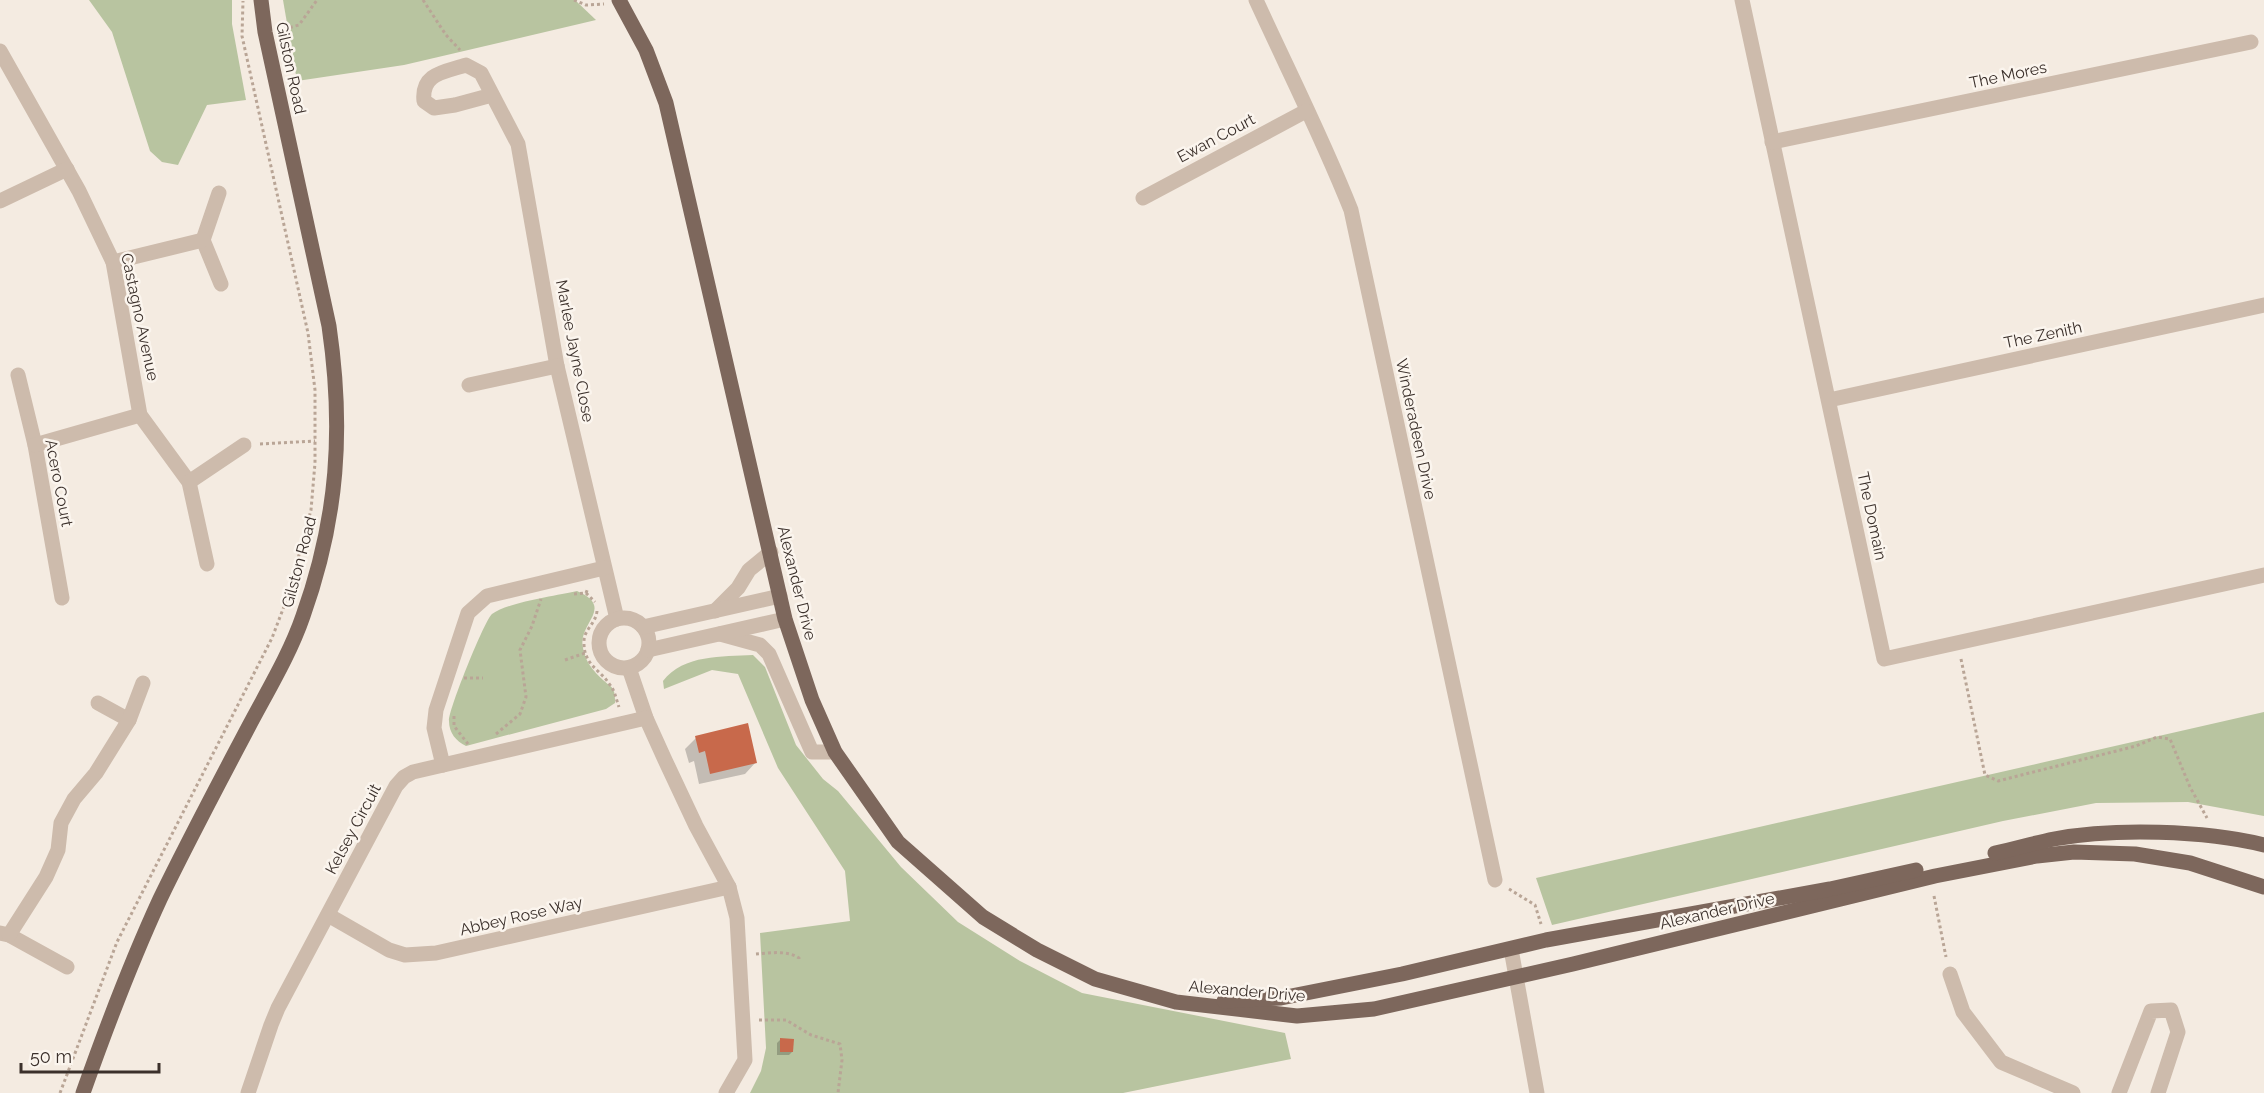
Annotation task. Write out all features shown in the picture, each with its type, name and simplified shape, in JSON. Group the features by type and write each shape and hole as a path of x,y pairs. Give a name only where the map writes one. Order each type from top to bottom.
{"main road":[{"name":"Gilston Road","path":"83,1093 128,972 160,899 295,636 312,588 331,515 337,438 333,353 265,32 261,0"},
{"name":"Alexander Drive","path":"621,2 646,50 666,103 785,619 812,700 835,752 898,842 983,917 1037,950 1095,979 1176,1002 1297,1017 1374,1009 1935,876 2037,856 2074,852 2135,854 2190,863 2264,887"},
{"name":"Alexander Drive","path":"1176,1002 1281,998 1402,974 1546,940 1830,889 2054,839 2123,832 2216,837 2264,845"}],"street":[{"name":"Winderadeen Drive","path":"1256,0 1306,111 1328,152 1351,210 1495,880"},
{"name":"The Domain","path":"1742,0 1884,659 2264,575"},
{"name":"The Mores","path":"1772,142 2251,42"},
{"name":"Castagno Avenue","path":"0,51 67,169 113,262 140,415 189,482 207,564"},
{"path":"466,65 435,75 428,81 423,91 424,101 434,108 492,95"},
{"name":"Marlee Jayne Close","path":"466,65 481,73 518,144 557,366 599,569 617,619"},
{"name":"Ewan Court","path":"1143,198 1306,111"},
{"path":"0,201 67,169"},
{"path":"219,193 202,240 221,284"},
{"path":"113,262 202,240"},
{"name":"The Zenith","path":"1829,400 2264,304"},
{"path":"469,384 557,366"},
{"name":"Acero Court","path":"18,375 35,445 62,598"},
{"path":"35,445 140,415"},
{"path":"189,482 244,445"},
{"path":"715,611 738,588 749,570 771,552"},
{"path":"443,765 434,728 436,710 468,613 487,596 599,569"},
{"path":"643,627 780,596"},
{"path":"631,618 643,627 649,638 648,650 643,659 629,668 620,668 610,664 599,650 598,641 601,631 606,624 617,619 631,618"},
{"path":"648,650 785,619"},
{"path":"720,634 760,645 769,654 812,752 835,752"},
{"path":"629,668 646,718 696,826 729,887 737,918 745,1060 726,1093"},
{"path":"68,967 4,934 46,877 58,850 61,823 74,799 96,773 129,720 143,683"},
{"path":"98,704 129,720"},
{"name":"Kelsey Circuit","path":"248,1093 270,1025 396,786 404,777 413,772 443,765 478,749 646,718"},
{"name":"Abbey Rose Way","path":"328,915 389,950 405,955 436,953 729,887"},
{"path":"1511,949 1537,1093"},
{"path":"1950,974 1964,1012 2001,1062 2073,1093"},
{"path":"2119,1093 2151,1011 2171,1010 2178,1032 2158,1093"}],"path":[{"path":"60,1093 117,942 272,638 288,597 310,510 315,441 315,390 308,333 242,36 243,0"},
{"path":"284,29 299,25 317,0"},
{"path":"423,0 446,35 459,48 466,65"},
{"path":"574,0 586,4 621,2"},
{"path":"244,445 315,441"},
{"path":"586,593 599,569"},
{"path":"567,594 586,593 595,602 596,617 584,638 585,653 596,671 612,687 624,723"},
{"path":"455,708 454,726 468,744 478,749 520,714 526,697 520,650 542,598 550,596"},
{"path":"1957,643 1985,775 1998,781 2136,746 2157,737 2170,739 2190,787 2216,837"},
{"path":"565,660 585,653"},
{"path":"462,686 468,668"},
{"path":"464,678 483,678"},
{"path":"1495,880 1536,905 1546,940"},
{"path":"1934,896 1950,974"},
{"path":"739,956 779,953 796,956 799,962"},
{"path":"743,1020 786,1020 812,1035 840,1044 842,1060 838,1093"}],"green space":[{"path":"89,0 232,0 232,24 246,100 207,105 178,165 162,162 150,151 112,32"},
{"path":"283,0 575,0 596,20 404,65 297,81"},
{"path":"577,591 588,597 594,604 583,639 584,653 599,677 613,689 615,703 606,709 466,746 459,742 450,729 450,714 475,647 492,614 521,603"},
{"path":"753,655 765,667 796,745 823,779 838,791 901,867 958,922 1020,961 1082,993 1285,1033 1291,1059 1123,1093 750,1093 761,1071 766,1048 760,933 850,921 845,871 778,768 738,674 712,670 664,689 663,681 672,672 693,661"},
{"path":"2264,712 2264,816 2188,802 2096,803 2003,821 1552,925 1536,878"}],"building":[{"path":"748,723 757,763 710,774 705,751 699,753 695,736"},
{"path":"780,1038 794,1039 793,1052 780,1052"}]}
